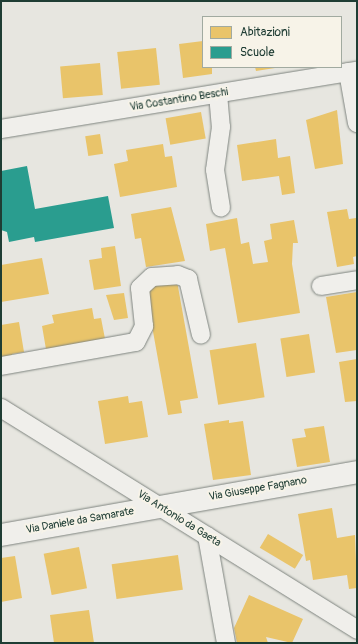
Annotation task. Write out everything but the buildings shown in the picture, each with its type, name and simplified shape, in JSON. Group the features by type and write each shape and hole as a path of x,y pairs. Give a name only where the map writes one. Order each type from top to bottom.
{"street":[{"name":"Via Costantino Beschi","path":"1,129 353,72"},
{"path":"353,72 357,123"},
{"path":"218,94 221,127 215,170 220,208"},
{"path":"1,366 136,342 144,326 140,288 146,280 164,276 183,276 191,283 201,335"},
{"path":"321,286 357,280"},
{"name":"Via Antonio da Gaeta","path":"1,408 357,630"},
{"name":"Via Giuseppe Fagnano","path":"160,506 357,472"},
{"name":"Via Daniele da Samarate","path":"1,535 160,506"},
{"path":"207,536 226,643"}]}
